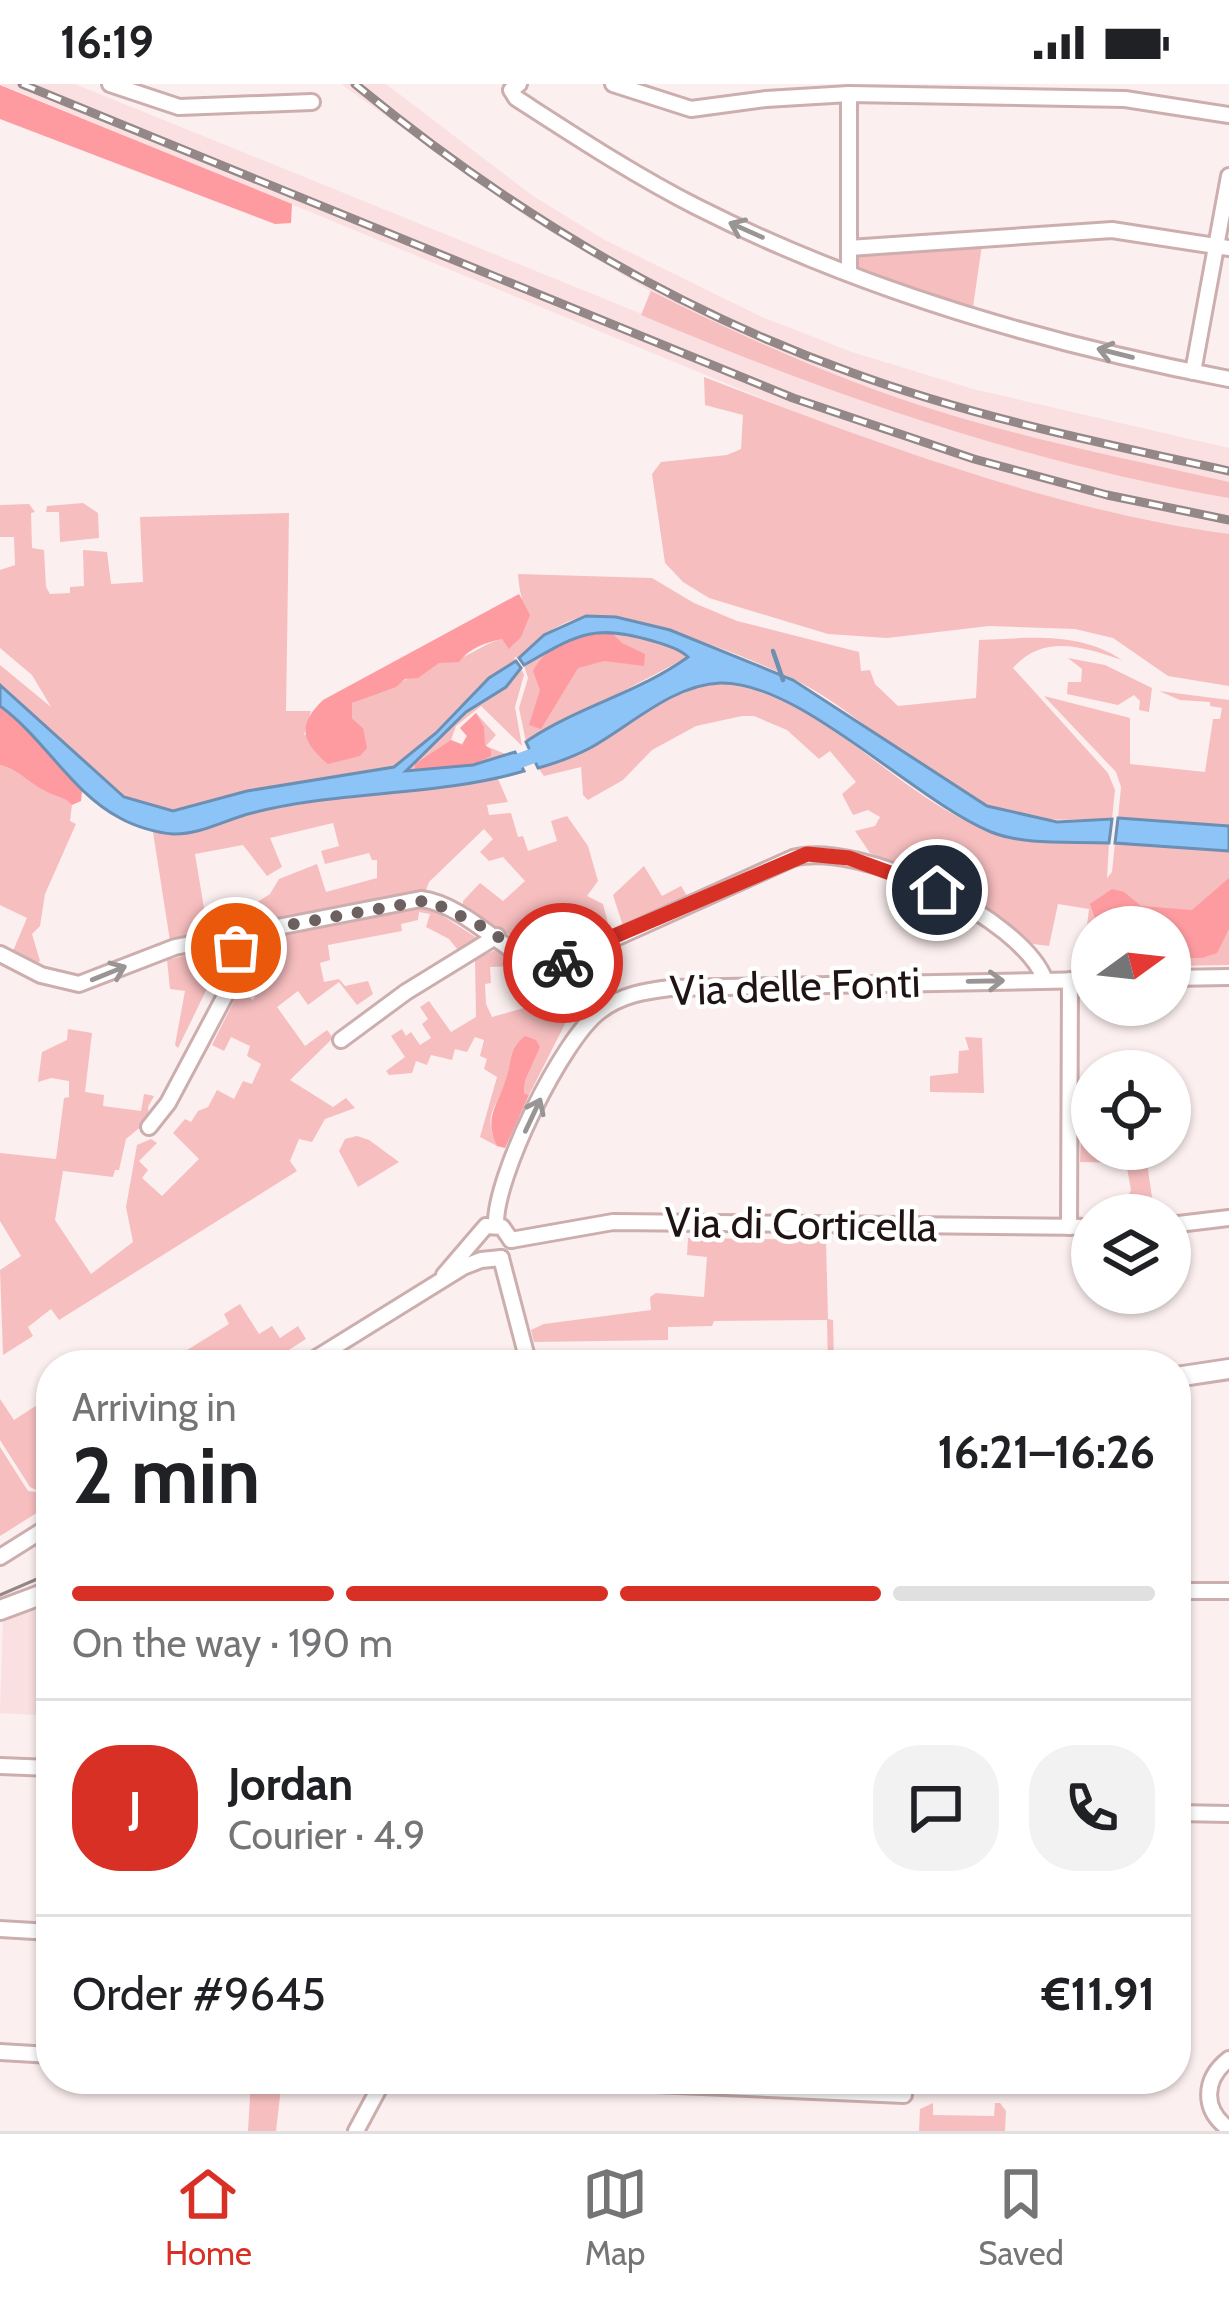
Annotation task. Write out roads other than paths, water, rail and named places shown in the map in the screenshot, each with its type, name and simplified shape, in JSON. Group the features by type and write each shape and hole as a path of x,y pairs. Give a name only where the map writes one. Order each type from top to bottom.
{"street":[{"path":"110,84 178,106 312,103"},
{"path":"613,84 691,109 906,90 1125,99 1229,115"},
{"path":"517,91 691,204 849,273 992,322 1229,379"},
{"path":"849,94 849,273"},
{"path":"1193,372 1222,247 1229,176"},
{"path":"849,248 1112,230 1222,247"},
{"path":"0,954 40,975 79,984 164,950 422,899 445,905 534,964 551,967 794,858 829,854 892,871 951,897 1030,954 1045,980"},
{"path":"149,1127 169,1103 260,930"},
{"path":"341,1040 406,992 497,936"},
{"path":"225,937 241,962"},
{"path":"1191,978 1229,977"},
{"path":"1069,1227 1070,980"},
{"name":"Via delle Fonti","path":"496,1225 497,1205 514,1155 561,1058 592,1018 623,998 670,988 1070,980"},
{"path":"1191,1222 1229,1217"},
{"name":"Via di Corticella","path":"511,1240 613,1222 1069,1227"},
{"path":"329,1350 436,1282 508,1251 511,1240 506,1230 496,1225 482,1228 436,1282"},
{"path":"476,1239 477,1250 494,1259 524,1350"},
{"path":"1191,1375 1229,1369"},
{"path":"0,1557 36,1534"},
{"path":"1191,1591 1229,1591"},
{"path":"0,1610 36,1597"},
{"path":"0,1766 36,1767"},
{"path":"1191,1813 1229,1814"},
{"path":"0,1929 36,1931"},
{"path":"0,2052 36,2054"},
{"path":"1229,2059 1217,2069 1208,2094 1211,2109 1229,2129"},
{"path":"356,2131 376,2094"},
{"path":"881,2094 904,2095"}],"water":[{"path":"586,616 616,617 670,630 793,680 987,806 1057,822 1112,819 1109,843 1034,841 991,832 927,795 820,721 751,687 720,683 685,691 590,748 538,768 526,742 530,739 688,657 653,641 599,633 572,639 524,665 519,658 544,635"},
{"path":"516,661 521,668 506,687 466,712 406,771 473,765 515,752 524,771 457,785 286,806 183,834 139,826 103,807 0,706 0,685 124,797 173,811 247,791 394,767 436,733 489,678"},
{"path":"1118,818 1229,826 1229,851 1115,843"}],"waterway":[{"path":"773,651 783,680"},
{"path":"500,768 551,749"}],"tram line":[{"path":"0,1595 36,1579"}],"railway":[{"path":"22,84 793,398 974,459 1107,495 1229,520"},
{"path":"355,84 529,212 717,317 896,388 990,416 1229,471"}]}
